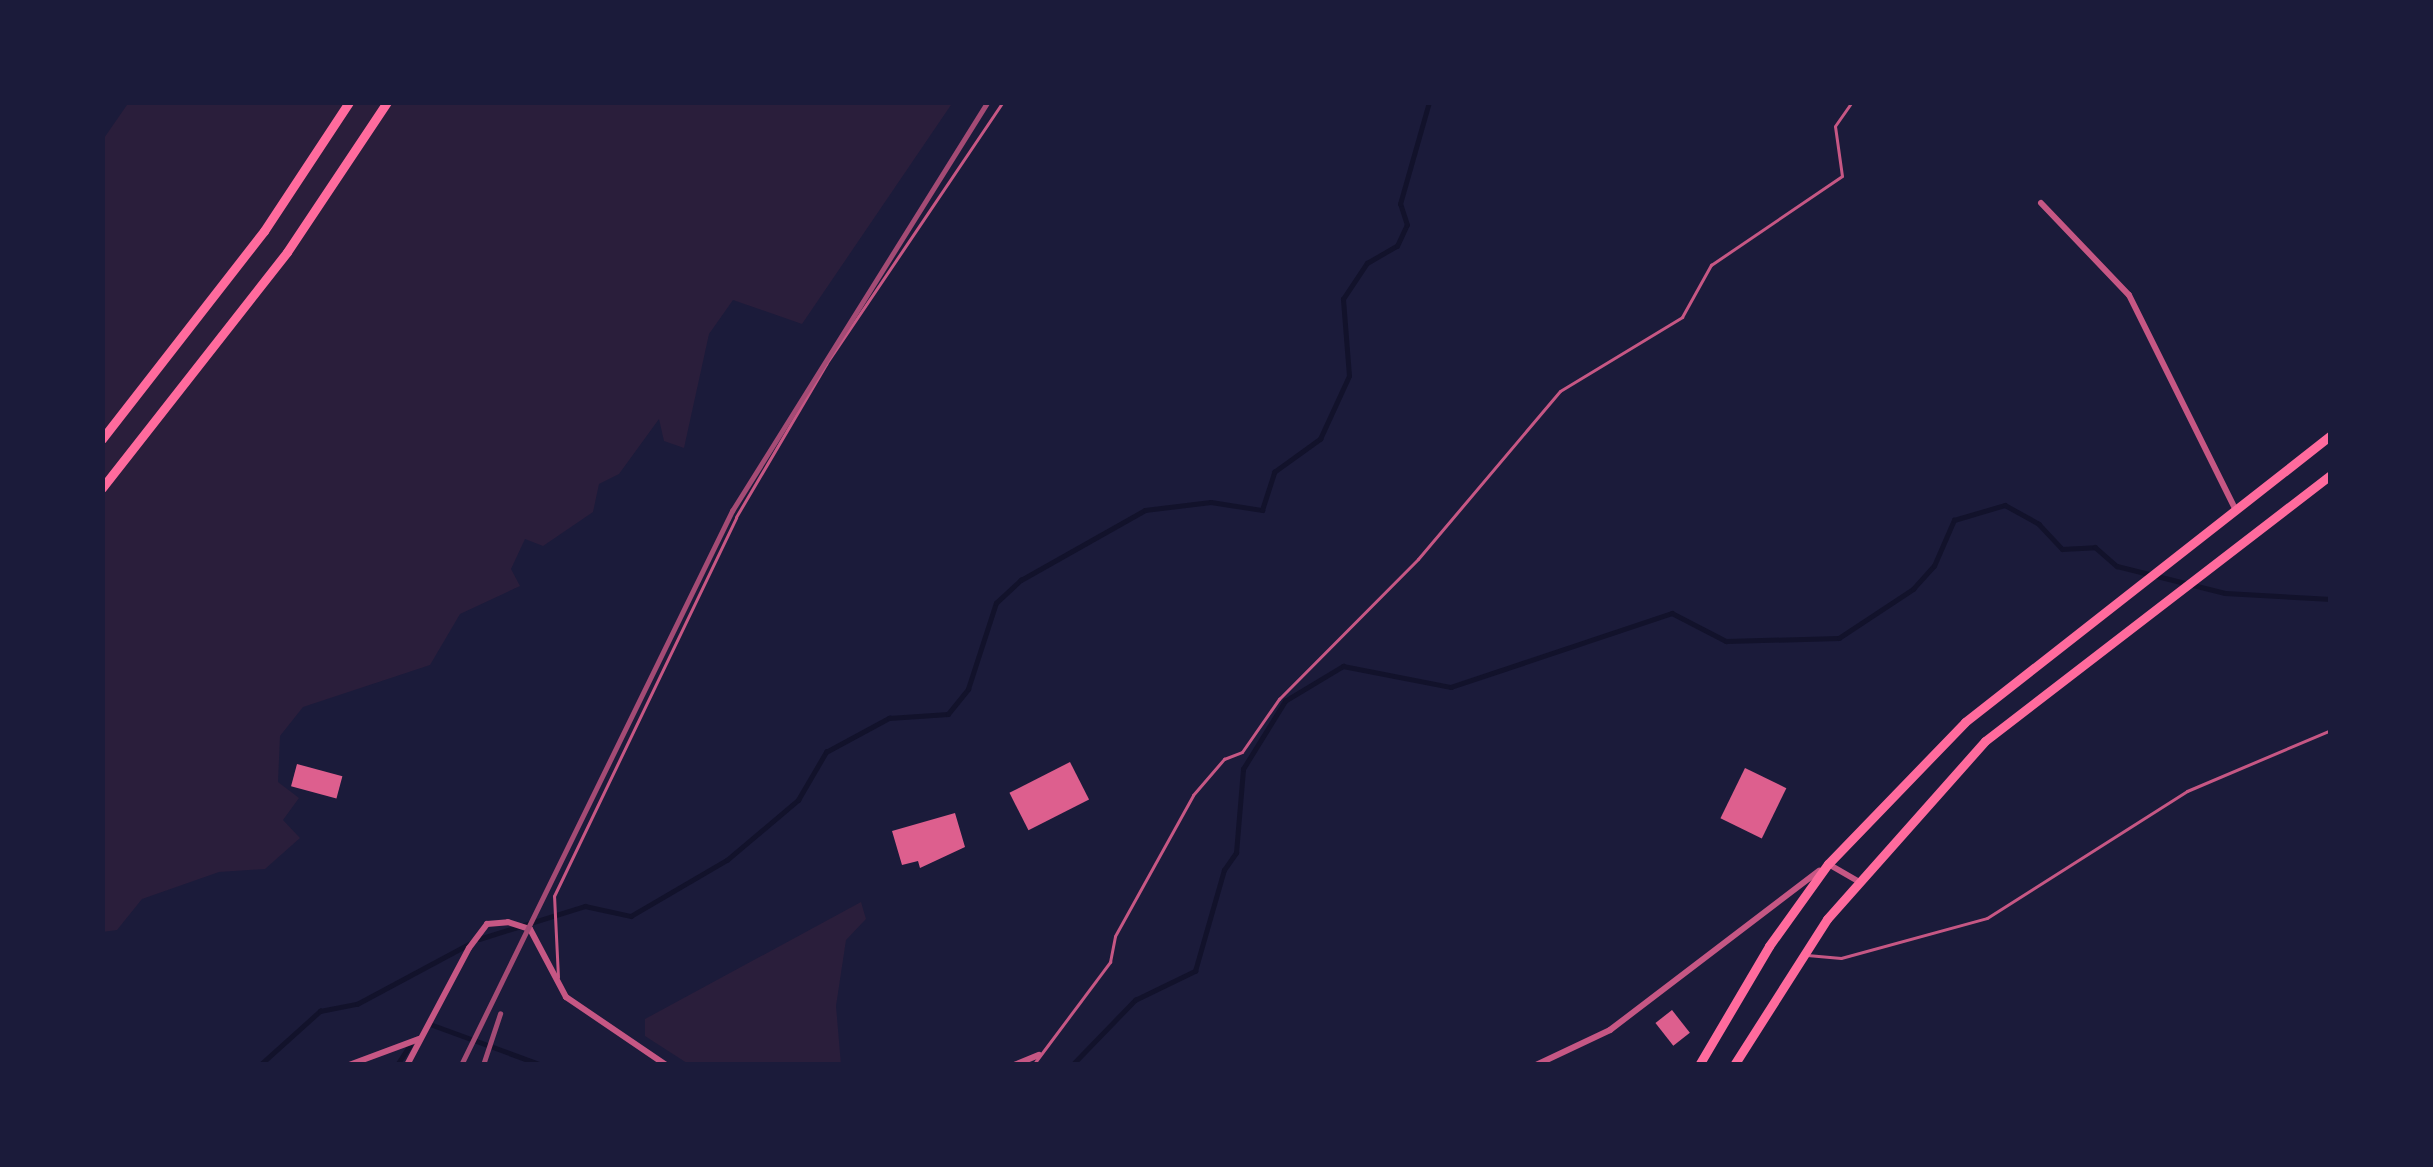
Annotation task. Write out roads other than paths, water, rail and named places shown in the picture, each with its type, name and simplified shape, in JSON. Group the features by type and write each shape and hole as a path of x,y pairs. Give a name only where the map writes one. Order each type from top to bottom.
{"main road":[{"path":"102,439 264,232 349,102"},
{"path":"102,488 287,252 387,102"},
{"path":"1699,1065 1768,946 1828,864 1964,722 2331,435"},
{"path":"1734,1065 1800,953 1985,740 2331,475"}],"street":[{"path":"2041,203 2129,295 2235,509"},
{"path":"1536,1065 1610,1030 1828,864 1858,881"},
{"path":"407,1065 487,924 530,929 558,990 666,1065"},
{"path":"349,1065 423,1037"},
{"path":"1014,1065 1039,1055"}],"lane":[{"path":"558,990 554,896 736,517 826,364 1003,102"},
{"path":"1033,1065 1110,962 1115,936 1193,795 1224,759 1242,752 1279,699 1418,559 1560,391 1682,316 1711,265 1841,176 1835,126 1852,102"},
{"path":"1800,953 1841,958 1987,918 2170,801 2331,730"}],"waterway":[{"path":"479,939 585,906 631,916 727,860 798,800 826,752 889,718 948,714 968,689 996,603 1021,580 1145,510 1211,502 1262,510 1274,472 1320,439 1349,376 1343,299 1367,263 1397,246 1407,225 1400,204 1429,102"},
{"path":"1072,1065 1135,1000 1195,971 1224,870 1236,853 1243,769 1285,701 1343,666 1451,687 1672,613 1726,641 1839,638 1913,589 1934,566 1954,520 2005,505 2039,524 2062,549 2095,547 2117,566 2225,593 2331,599"},
{"path":"260,1065 320,1011 357,1004 469,944"},
{"path":"430,1024 542,1065"},
{"path":"397,1065 410,1045"}],"railway":[{"path":"461,1065 732,511 988,102"},
{"path":"483,1065 500,1014"}]}
